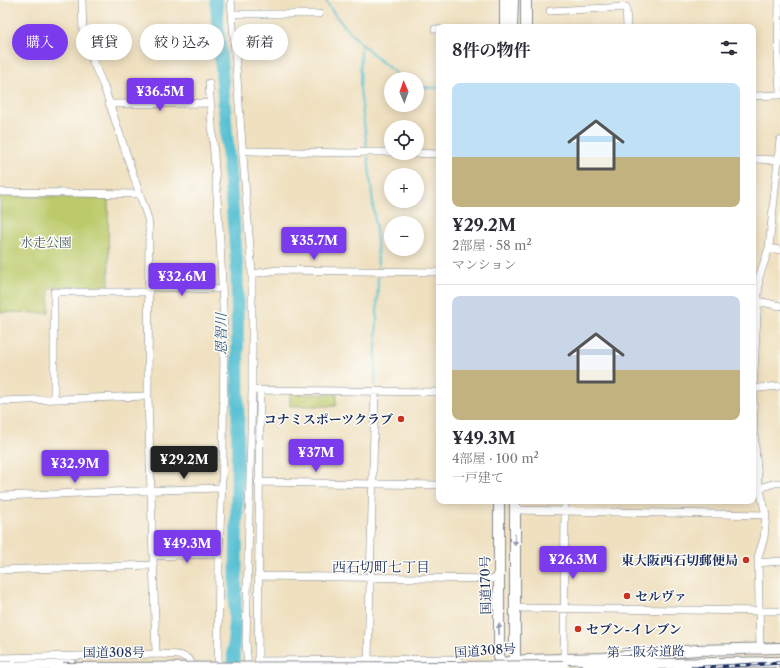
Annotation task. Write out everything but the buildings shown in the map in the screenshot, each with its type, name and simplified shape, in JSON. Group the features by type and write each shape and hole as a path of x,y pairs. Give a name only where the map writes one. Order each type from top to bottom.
{"highway":[{"path":"505,0 505,24"},
{"path":"512,24 513,0"},
{"path":"520,0 520,24"},
{"path":"526,0 526,24"},
{"name":"国道170号","path":"499,504 499,666"},
{"path":"63,668 514,665 515,506"},
{"name":"国道308号","path":"0,667 97,664 218,667 499,666 514,665 527,660 603,658 697,650 780,648"},
{"path":"603,658 780,656"},
{"name":"第二阪奈道路","path":"514,665 780,662"}],"street":[{"path":"82,0 83,34 109,104 148,219 149,227 148,396 156,654"},
{"path":"231,0 252,274 252,390 246,642 247,667"},
{"path":"613,0 614,8"},
{"path":"779,0 780,91"},
{"path":"550,11 626,7 627,24"},
{"path":"232,14 319,14"},
{"path":"209,83 220,240 224,329 223,483 219,554 218,667"},
{"path":"756,96 780,95"},
{"path":"109,104 210,103"},
{"path":"756,337 758,301 756,277 769,248 780,140"},
{"path":"249,151 384,152"},
{"path":"424,154 436,154"},
{"path":"756,159 779,160"},
{"path":"0,192 139,194"},
{"path":"769,248 780,250"},
{"path":"252,274 277,270 436,272"},
{"path":"54,399 54,292 149,289 216,289"},
{"path":"758,301 780,306"},
{"path":"756,389 780,386"},
{"path":"252,390 375,390 436,392"},
{"path":"260,390 258,482 258,661 447,659 458,660 464,665"},
{"path":"368,659 374,483 375,390"},
{"path":"0,401 148,396"},
{"path":"756,457 758,481 766,515 764,538 758,557 760,648"},
{"path":"258,482 436,485"},
{"path":"760,488 775,483 780,483"},
{"path":"0,496 218,488"},
{"path":"564,659 563,609 565,504"},
{"path":"515,506 565,512 766,515"},
{"path":"153,556 219,554"},
{"path":"758,563 780,561"},
{"path":"0,570 153,565"},
{"path":"258,576 498,579"},
{"path":"515,608 780,611"},
{"path":"0,658 156,654 186,657 193,664 194,668"}],"green space":[{"name":"水走公園","path":"0,196 108,198 109,284 99,287 50,288 49,313 0,312"},
{"path":"290,394 337,394 336,406 290,406"}],"waterway":[{"name":"恩智川","path":"216,0 237,267 238,414 233,668"},
{"path":"327,0 327,3 342,24 372,54 394,72"},
{"path":"361,44 360,89 367,148"},
{"path":"424,87 436,88"},
{"path":"368,157 377,240 378,267"},
{"path":"375,386 378,277"}],"railway":[{"path":"692,668 780,663"}],"place":[{"name":"コナミスポーツクラブ","path":"401,419"},
{"name":"東大阪西石切郵便局","path":"746,560"},
{"name":"セルヴァ","path":"627,596"},
{"name":"セブン-イレブン","path":"578,629"}],"district":[{"name":"西石切町七丁目","path":"381,567"}]}
